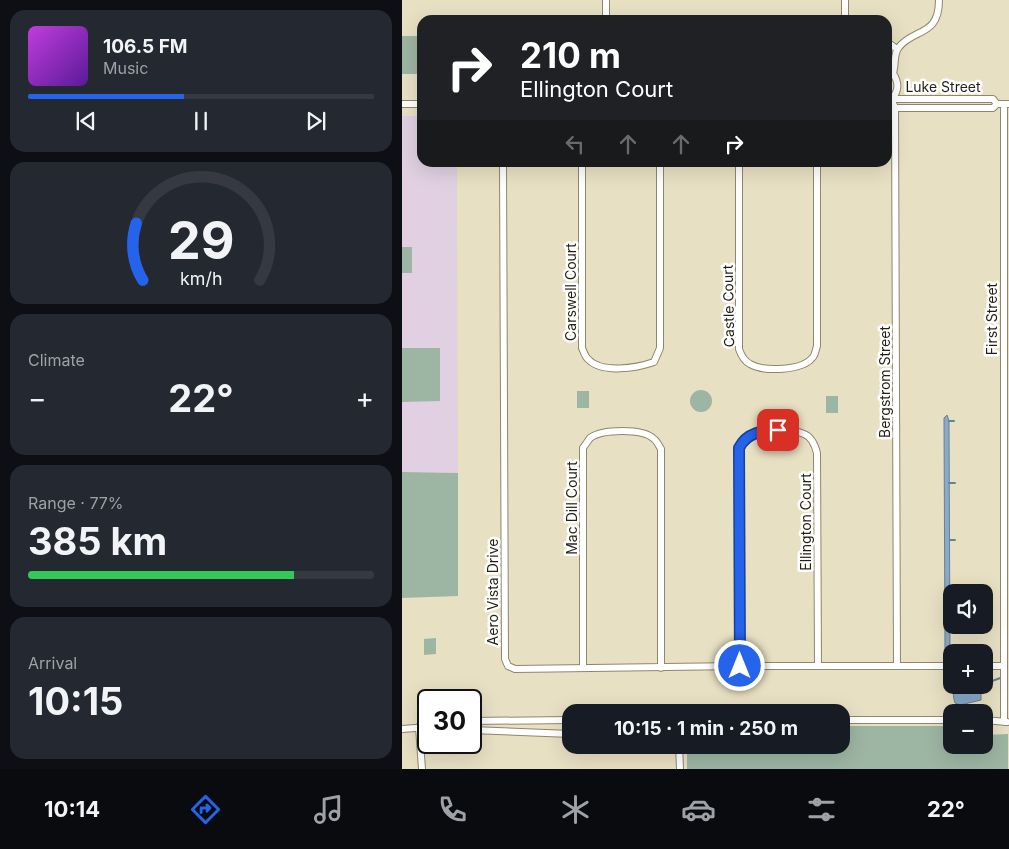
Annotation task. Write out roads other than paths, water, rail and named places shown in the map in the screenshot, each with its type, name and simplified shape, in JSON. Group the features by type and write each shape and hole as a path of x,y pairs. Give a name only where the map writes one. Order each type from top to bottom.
{"street":[{"path":"606,0 606,15"},
{"path":"845,0 845,15"},
{"path":"892,45 897,48 903,42 925,31 936,18 939,0"},
{"name":"Bergstrom Street","path":"892,74 897,48"},
{"name":"Luke Street","path":"892,99 993,99 1003,104"},
{"name":"Bergstrom Street","path":"892,103 895,108 897,666"},
{"path":"402,104 417,104"},
{"name":"Luke Street","path":"895,108 993,108 1003,104"},
{"name":"First Street","path":"1003,104 1006,358 1004,666 1006,722"},
{"name":"Aero Vista Drive","path":"503,167 505,659 508,666 515,669 943,666"},
{"name":"Carswell Court","path":"582,167 582,348 588,360 604,368 622,369 641,367 654,362 660,348 660,167"},
{"name":"Castle Court","path":"739,167 739,348 742,357 750,364 778,369 803,364 813,357 817,346 817,167"},
{"name":"Ellington Court","path":"740,666 739,448 743,440 753,434 778,430 805,434 815,443 818,453 818,666"},
{"name":"Mac Dill Court","path":"583,668 583,448 591,438 604,433 622,431 638,432 654,438 661,449 661,668"},
{"path":"993,666 1004,666"},
{"path":"482,720 562,720"},
{"path":"850,720 943,720"},
{"path":"993,721 1006,722"},
{"path":"402,729 417,728"},
{"path":"482,730 562,734"},
{"path":"421,754 422,769"},
{"path":"680,754 680,769"}],"water":[{"path":"947,415 949,421 950,584 945,584 944,418"},
{"path":"945,634 950,634 950,644 945,644"},
{"path":"953,694 981,694 981,700 964,704 955,703"}],"waterway":[{"path":"949,421 954,421"},
{"path":"949,483 955,483"},
{"path":"950,540 955,540"},
{"path":"993,681 1003,677"}]}
